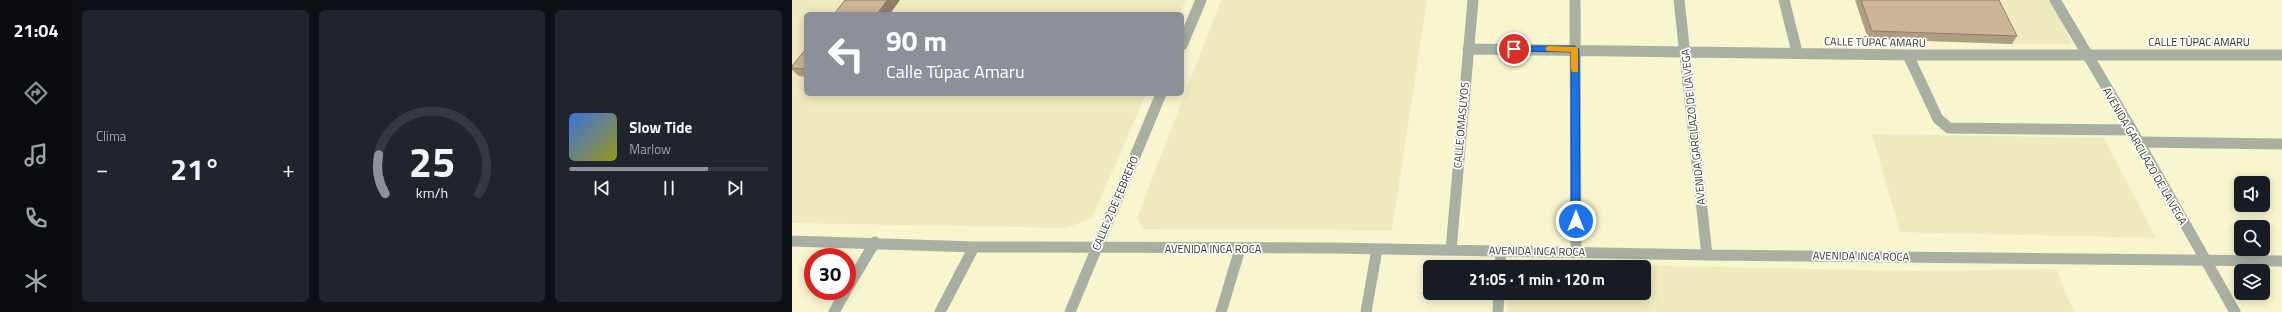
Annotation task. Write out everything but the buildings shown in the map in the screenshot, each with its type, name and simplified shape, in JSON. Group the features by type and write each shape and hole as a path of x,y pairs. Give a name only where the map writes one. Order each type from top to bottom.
{"street":[{"path":"1184,40 1201,0"},
{"name":"CALLE OMASUYOS","path":"1451,250 1473,0"},
{"path":"1575,0 1576,252"},
{"name":"AVENIDA GARCILAZO DE LA VEGA","path":"1680,0 1706,255"},
{"path":"1784,0 1797,52"},
{"name":"AVENIDA GARCILAZO DE LA VEGA","path":"2055,0 2139,142 2235,312"},
{"name":"CALLE TÚPAC AMARU","path":"1468,48 1797,52 1908,55 2085,53 2282,55"},
{"path":"1908,55 1938,119 1949,128 2132,130"},
{"name":"CALLE 2 DE FEBRERO","path":"1070,312 1160,96"},
{"path":"2139,142 2282,144"},
{"name":"AVENIDA INCA ROCA","path":"792,241 875,242 974,247 1377,249 1706,255 2282,261"},
{"path":"856,275 875,242"},
{"path":"940,312 974,247"},
{"path":"1221,312 1240,249"},
{"path":"1366,312 1377,249"},
{"path":"1500,260 1501,251"},
{"path":"834,312 841,300"},
{"path":"1498,312 1499,300"}],"shaded area":[{"path":"792,0 1186,0 1181,12 804,12 804,96 1145,96 1092,218 1066,228 792,223"},
{"path":"1221,0 1427,0 1392,230 1143,229 1137,218"},
{"path":"1855,0 2052,0 2072,44 2012,44"},
{"path":"1872,134 2104,138 2156,238 1900,232"},
{"path":"1651,266 1913,271 2056,269 2074,312 1507,312 1508,300 1651,300"}],"slow traffic":[{"path":"1549,49 1575,49 1575,69"}],"route":[{"path":"1514,49 1575,49 1576,221"}]}
